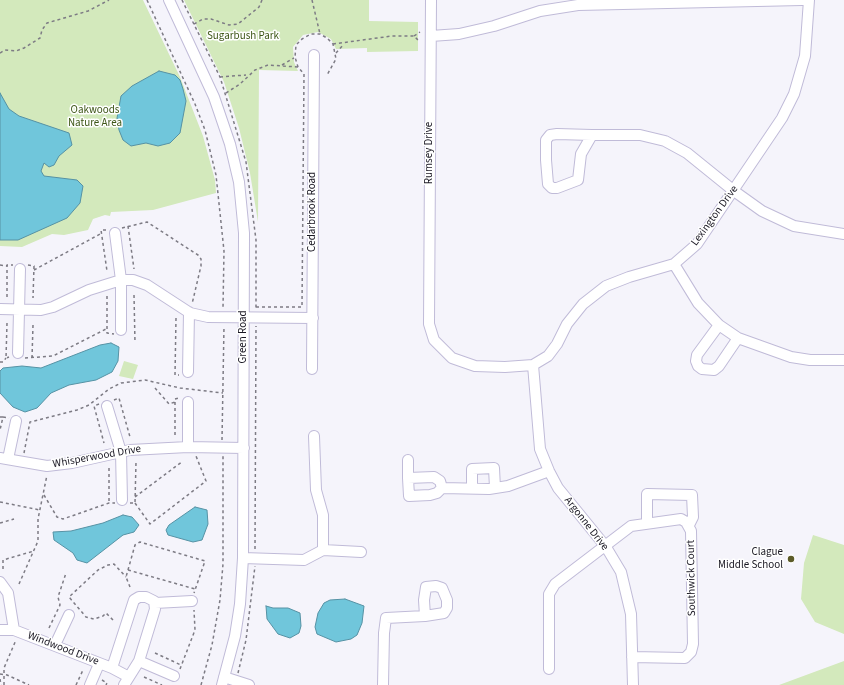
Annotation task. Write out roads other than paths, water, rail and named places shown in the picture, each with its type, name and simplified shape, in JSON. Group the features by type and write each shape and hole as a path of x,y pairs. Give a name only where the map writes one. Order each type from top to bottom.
{"street":[{"name":"Green Road","path":"169,0 214,97 230,144 237,175 244,233 243,558 236,628 223,681"},
{"name":"Rumsey Drive","path":"429,307 431,0"},
{"path":"431,36 459,34 494,26 540,11 578,5 802,0"},
{"name":"Lexington Drive","path":"429,307 429,324 434,340 452,358 475,366 505,367 533,364 548,356 557,344 566,324 583,304 606,286 629,277 674,264 697,244 782,118 794,94 805,56 809,0"},
{"name":"Cedarbrook Road","path":"312,369 314,55"},
{"path":"592,135 581,154 578,180 566,186 552,188 548,184 546,178 546,140 550,135 592,135 640,136 665,141 687,153 734,191 762,211 794,226 844,234"},
{"path":"115,230 121,280 121,330"},
{"path":"674,264 698,303 719,325 738,338 790,357 810,360 844,360"},
{"path":"18,356 20,269"},
{"path":"0,309 20,311 41,310 54,307 89,290 121,280 133,280 147,285 190,310 208,317 313,318"},
{"path":"186,374 190,310"},
{"path":"719,325 697,355 696,361 698,366 702,369 714,370 719,366 738,338"},
{"name":"Argonne Drive","path":"533,364 540,449 549,472 558,488 606,547 621,572 631,614 633,685"},
{"path":"188,402 191,450"},
{"path":"107,406 121,452 122,502"},
{"path":"4,459 16,421"},
{"path":"314,436 316,490 323,515 323,550"},
{"name":"Whisperwood Drive","path":"4,459 47,466 72,463 130,450 244,448"},
{"path":"408,460 409,496 430,495 437,493 442,488 495,488 508,486 549,472"},
{"path":"472,488 472,469 494,468 495,488"},
{"path":"408,478 434,477 440,481 442,488"},
{"path":"647,523 647,494 692,495 693,517 690,525"},
{"name":"Southwick Court","path":"549,669 549,594 555,584 606,547 631,526 681,519 690,525 691,530 693,637 691,652 685,658 632,658"},
{"path":"243,558 304,560 323,550 361,552"},
{"name":"Windwood Drive","path":"0,582 8,593 14,630"},
{"name":"Windwood Drive","path":"0,630 14,630 112,668 126,681 139,661 155,609 155,603 146,597 139,597 134,600 112,668"},
{"path":"155,603 192,601"},
{"path":"55,645 69,615"},
{"path":"383,685 384,633 386,618 425,616"},
{"path":"139,661 176,675"},
{"path":"90,685 99,664"},
{"path":"223,681 249,685"}],"water":[{"path":"159,71 175,75 180,80 186,101 180,133 170,143 158,146 146,143 131,146 123,140 119,130 117,118 121,96 132,86"},
{"path":"0,93 9,109 19,116 69,133 72,145 59,156 54,165 49,167 44,163 41,171 44,176 77,180 83,186 80,203 67,218 18,240 0,240"},
{"path":"111,343 119,347 118,361 112,372 96,380 69,385 51,393 37,408 25,412 13,407 0,393 0,371 3,368 22,366 41,368 100,345"},
{"path":"195,507 207,510 208,524 202,540 193,542 168,535 166,530 169,525"},
{"path":"123,515 132,517 139,525 134,532 123,535 87,563 77,560 73,553 54,540 53,532 71,531 103,523"},
{"path":"345,599 364,606 362,623 357,635 351,639 336,642 317,634 315,627 318,613 324,603 330,600"},
{"path":"266,606 273,608 288,608 300,613 301,626 299,633 290,638 278,634 267,619"}],"place":[{"name":"Clague Middle School","path":"791,559"}],"park label":[{"name":"Sugarbush Park","path":"243,37"},
{"name":"Oakwoods Nature Area","path":"95,117"}]}
